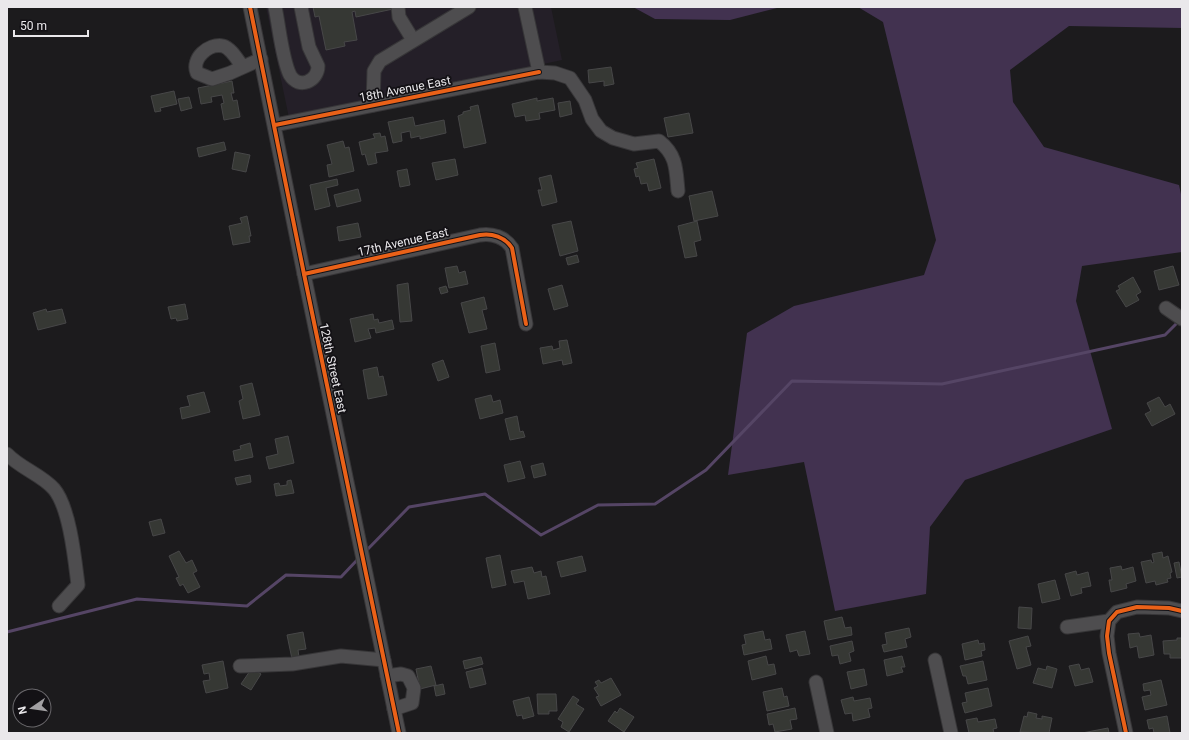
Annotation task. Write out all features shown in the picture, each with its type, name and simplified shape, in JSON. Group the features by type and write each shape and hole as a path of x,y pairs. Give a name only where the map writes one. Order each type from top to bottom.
{"street":[{"name":"128th Street East","path":"250,7 399,733"},
{"path":"275,7 288,70 295,80 303,83 310,82 315,78 318,66 309,47 301,7"},
{"path":"398,7 399,17 413,40"},
{"path":"373,105 373,78 377,64 413,40 469,7"},
{"path":"525,7 539,72"},
{"path":"243,67 261,59"},
{"name":"18th Avenue East","path":"275,125 539,72 555,73 570,78 585,100 592,119 601,131 613,138 634,144 659,141 666,147 674,158 678,191"},
{"name":"17th Avenue East","path":"304,274 480,235 492,234 505,240 512,248 526,324"},
{"path":"7,454 13,460 54,489 62,502 73,547 78,585 59,606"},
{"path":"1126,733 1109,653 1107,636 1110,621 1117,612 1137,607 1169,608 1182,611"},
{"path":"1067,628 1110,621"},
{"path":"240,666 292,664 341,656 384,660"},
{"path":"935,660 951,733"},
{"path":"387,676 400,674 408,676 414,688 412,703 394,709"},
{"path":"816,682 827,733"}],"shaded area":[{"path":"266,7 551,7 562,60 289,118"},
{"path":"633,7 781,7 730,20 655,19"},
{"path":"858,7 1182,7 1182,28 1069,26 1010,70 1013,102 1044,147 1179,185 1182,199 1182,252 1082,266 1076,301 1112,429 965,480 930,527 926,594 835,611 804,462 728,475 747,333 794,306 924,275 936,240 883,22"}],"building":[{"path":"313,7 393,7 393,9 356,17 355,11 352,12 357,40 344,42 345,46 326,50 319,16 315,17"},
{"path":"611,67 614,84 604,86 604,81 589,83 588,70"},
{"path":"232,81 234,93 231,93 233,101 237,100 240,117 224,120 221,104 224,103 222,95 211,97 212,102 201,104 198,88"},
{"path":"174,91 177,104 160,108 161,111 155,112 151,96"},
{"path":"189,97 192,108 181,111 178,99"},
{"path":"537,98 537,101 553,98 555,110 539,113 540,119 526,121 525,115 515,117 512,104"},
{"path":"570,101 572,114 560,117 558,103"},
{"path":"478,105 486,143 464,148 458,116 463,114 463,112 471,110 470,107"},
{"path":"689,113 693,133 668,137 664,118"},
{"path":"413,117 415,126 444,120 446,133 420,139 420,136 411,138 410,131 401,133 402,141 393,143 388,122"},
{"path":"380,133 381,137 385,136 388,151 375,153 377,163 368,165 365,154 362,155 359,142 375,138 373,134"},
{"path":"343,141 345,148 349,147 354,171 329,177 327,165 332,164 327,145"},
{"path":"224,142 226,150 199,157 197,148"},
{"path":"235,152 250,155 246,172 232,169"},
{"path":"455,159 458,175 436,180 432,163"},
{"path":"654,159 661,188 649,191 647,183 641,184 639,176 636,177 634,169 638,168 636,163"},
{"path":"407,169 410,185 400,187 397,171"},
{"path":"551,175 557,202 542,206 538,190 542,190 539,178"},
{"path":"337,179 338,185 326,188 330,206 315,210 310,185"},
{"path":"358,189 361,201 337,207 334,195"},
{"path":"712,191 718,216 694,221 689,196"},
{"path":"247,216 251,236 249,236 250,242 233,245 229,226 242,223 240,218"},
{"path":"571,221 578,251 560,256 552,225"},
{"path":"697,221 701,240 694,242 697,256 685,258 678,226"},
{"path":"358,223 361,237 339,241 337,227"},
{"path":"577,255 579,262 568,265 566,258"},
{"path":"457,266 459,273 465,271 468,284 449,288 445,268"},
{"path":"1173,266 1179,285 1159,290 1154,271"},
{"path":"1133,277 1141,292 1136,295 1139,300 1126,307 1116,291 1120,289 1118,286"},
{"path":"408,283 412,321 400,322 397,285"},
{"path":"562,285 568,306 554,310 548,289"},
{"path":"446,286 448,292 441,294 439,288"},
{"path":"484,297 487,309 482,310 487,329 469,333 461,303"},
{"path":"185,304 188,319 177,321 176,318 171,319 168,307"},
{"path":"46,309 47,312 62,309 66,323 38,330 33,313"},
{"path":"373,314 374,320 378,319 379,323 392,320 394,329 376,333 375,328 368,329 371,338 355,342 350,319"},
{"path":"567,340 572,363 563,365 562,360 543,364 540,348 552,346 553,350 560,348 559,341"},
{"path":"495,343 500,370 486,373 481,346"},
{"path":"443,360 449,377 438,381 432,364"},
{"path":"377,367 379,377 383,376 387,395 368,399 363,370"},
{"path":"252,383 260,415 243,419 239,401 243,399 240,386"},
{"path":"204,392 210,412 182,419 180,408 190,406 187,396"},
{"path":"491,395 493,402 500,400 503,413 480,419 475,399"},
{"path":"1159,397 1165,407 1170,404 1175,414 1152,426 1145,414 1151,411 1147,403"},
{"path":"517,416 520,432 523,431 525,437 510,440 505,419"},
{"path":"288,436 294,463 269,469 266,457 278,454 275,439"},
{"path":"250,443 253,457 235,461 233,451 241,449 240,446"},
{"path":"520,461 525,478 508,482 504,465"},
{"path":"543,463 546,475 534,478 531,466"},
{"path":"250,475 251,482 237,485 235,478"},
{"path":"291,480 294,493 276,496 274,484 279,483 280,486 287,485 287,481"},
{"path":"161,519 165,533 153,536 149,522"},
{"path":"179,551 186,563 192,560 197,571 193,573 200,587 188,593 183,584 180,586 176,578 179,577 169,556"},
{"path":"1162,552 1163,558 1168,556 1172,572 1170,573 1171,578 1167,579 1168,582 1156,585 1155,581 1146,583 1141,562 1151,560 1152,563 1154,562 1152,554"},
{"path":"500,555 506,585 492,588 486,558"},
{"path":"582,556 586,571 561,577 557,562"},
{"path":"1179,562 1182,577 1177,578 1174,563"},
{"path":"1121,566 1122,570 1133,567 1136,581 1126,584 1127,588 1111,592 1109,580 1112,580 1110,568"},
{"path":"532,567 534,573 541,571 542,577 546,576 550,594 528,599 524,581 514,583 511,571"},
{"path":"1076,571 1077,575 1088,572 1091,586 1081,588 1082,593 1071,596 1065,574"},
{"path":"1055,580 1060,599 1042,603 1038,584"},
{"path":"1019,607 1032,608 1031,629 1018,628"},
{"path":"842,617 845,628 851,627 852,635 828,640 824,621"},
{"path":"909,628 911,637 905,639 907,647 884,652 882,645 887,644 885,633"},
{"path":"763,631 765,640 770,639 772,649 744,655 742,645 746,644 744,635"},
{"path":"805,631 810,654 799,656 797,650 790,652 786,635"},
{"path":"303,632 306,649 298,650 299,657 292,659 287,635"},
{"path":"1139,633 1140,637 1151,635 1154,655 1139,658 1137,646 1130,648 1128,634"},
{"path":"1028,636 1031,646 1026,647 1031,665 1017,669 1009,641"},
{"path":"1177,638 1182,638 1182,658 1170,658 1170,654 1164,654 1163,641 1177,640"},
{"path":"978,640 979,644 984,643 985,650 981,651 982,656 965,660 962,644"},
{"path":"852,641 854,651 849,653 851,661 840,664 838,655 832,656 830,646"},
{"path":"766,656 768,665 774,664 776,674 752,680 748,661"},
{"path":"902,656 905,667 901,667 903,672 887,676 884,660"},
{"path":"481,657 483,664 465,669 463,661"},
{"path":"223,661 228,688 206,693 203,681 210,680 209,673 204,674 202,665"},
{"path":"983,661 987,680 968,684 966,676 963,676 960,666"},
{"path":"1079,664 1081,670 1089,668 1093,682 1075,686 1069,666"},
{"path":"431,666 436,685 420,689 416,669"},
{"path":"1047,666 1057,669 1052,688 1033,683 1038,668 1046,670"},
{"path":"252,668 261,674 251,690 241,684"},
{"path":"482,668 486,684 470,688 466,672"},
{"path":"864,669 867,685 851,689 847,672"},
{"path":"611,678 621,695 601,706 596,697 599,696 594,688 598,686 595,682 599,680 601,683"},
{"path":"1161,680 1167,705 1145,710 1142,697 1151,695 1150,690 1144,691 1143,684"},
{"path":"443,684 445,694 436,696 434,686"},
{"path":"782,688 784,697 787,696 789,706 767,711 763,692"},
{"path":"988,688 992,706 965,713 962,703 967,702 965,693"},
{"path":"537,694 556,694 557,711 549,711 549,714 538,714"},
{"path":"573,696 579,700 576,704 584,709 569,732 561,727 563,722 558,719"},
{"path":"529,697 534,716 523,719 522,715 517,716 513,701"},
{"path":"853,697 854,701 870,698 872,708 868,709 870,717 853,721 852,713 845,714 841,700"},
{"path":"620,708 634,717 624,732 608,721 615,711 617,713"},
{"path":"795,708 797,719 790,720 792,729 775,732 773,724 769,725 767,714"},
{"path":"1028,712 1037,714 1036,718 1042,719 1042,716 1052,718 1049,733 1020,732 1024,716 1027,717"},
{"path":"1167,716 1170,733 1154,733 1153,728 1149,729 1147,720"},
{"path":"977,718 978,722 995,719 997,728 993,729 994,733 969,733 966,720"},
{"path":"1108,728 1109,733 1082,733"}],"waterway":[{"path":"365,552 409,507 485,494 541,535 598,505 655,504 706,470 792,381 942,384 1165,335 1179,321"},
{"path":"7,632 137,599 247,606 286,575 341,577 358,559"}],"cycle path":[{"path":"250,7 399,733"},
{"path":"275,125 539,72"},
{"path":"304,274 480,235 494,235 506,241 512,248 526,324"},
{"path":"1126,733 1109,653 1107,636 1109,621 1117,612 1137,607 1169,608 1182,611"}]}
